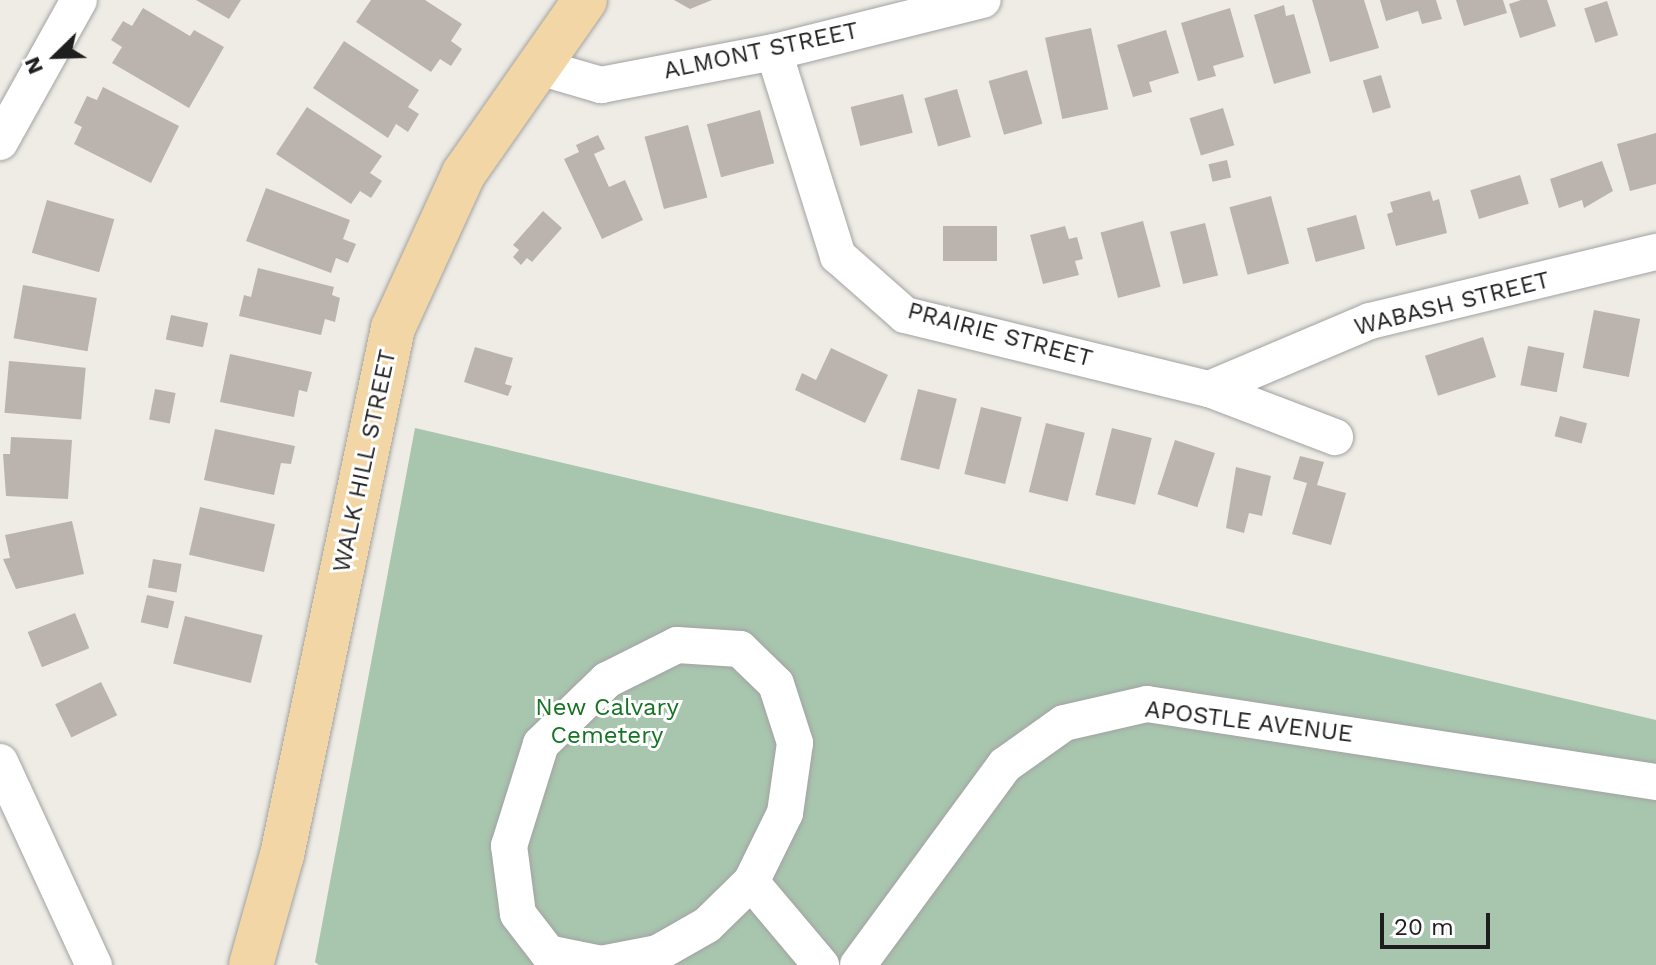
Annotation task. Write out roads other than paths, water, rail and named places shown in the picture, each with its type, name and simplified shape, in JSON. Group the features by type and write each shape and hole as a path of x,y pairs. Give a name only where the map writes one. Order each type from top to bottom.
{"main road":[{"name":"WALK HILL STREET","path":"251,965 282,855 393,328 464,173 585,0"}],"street":[{"path":"0,142 79,0"},
{"name":"ALMONT STREET","path":"539,67 601,85 774,52 983,0"},
{"name":"PRAIRIE STREET","path":"774,52 838,256 905,315 1209,389 1335,437"},
{"name":"WABASH STREET","path":"1209,389 1370,321 1656,252"},
{"path":"677,645 740,649 776,684 795,743 785,813 751,882 707,925 658,953 601,964 548,953 518,914 509,846 541,744 607,680 677,645"},
{"name":"APOSTLE AVENUE","path":"858,965 1005,765 1064,723 1147,704 1656,782"},
{"path":"0,762 94,965"},
{"path":"751,882 821,965"}],"park label":[{"name":"New Calvary Cemetery","path":"607,722"}]}
